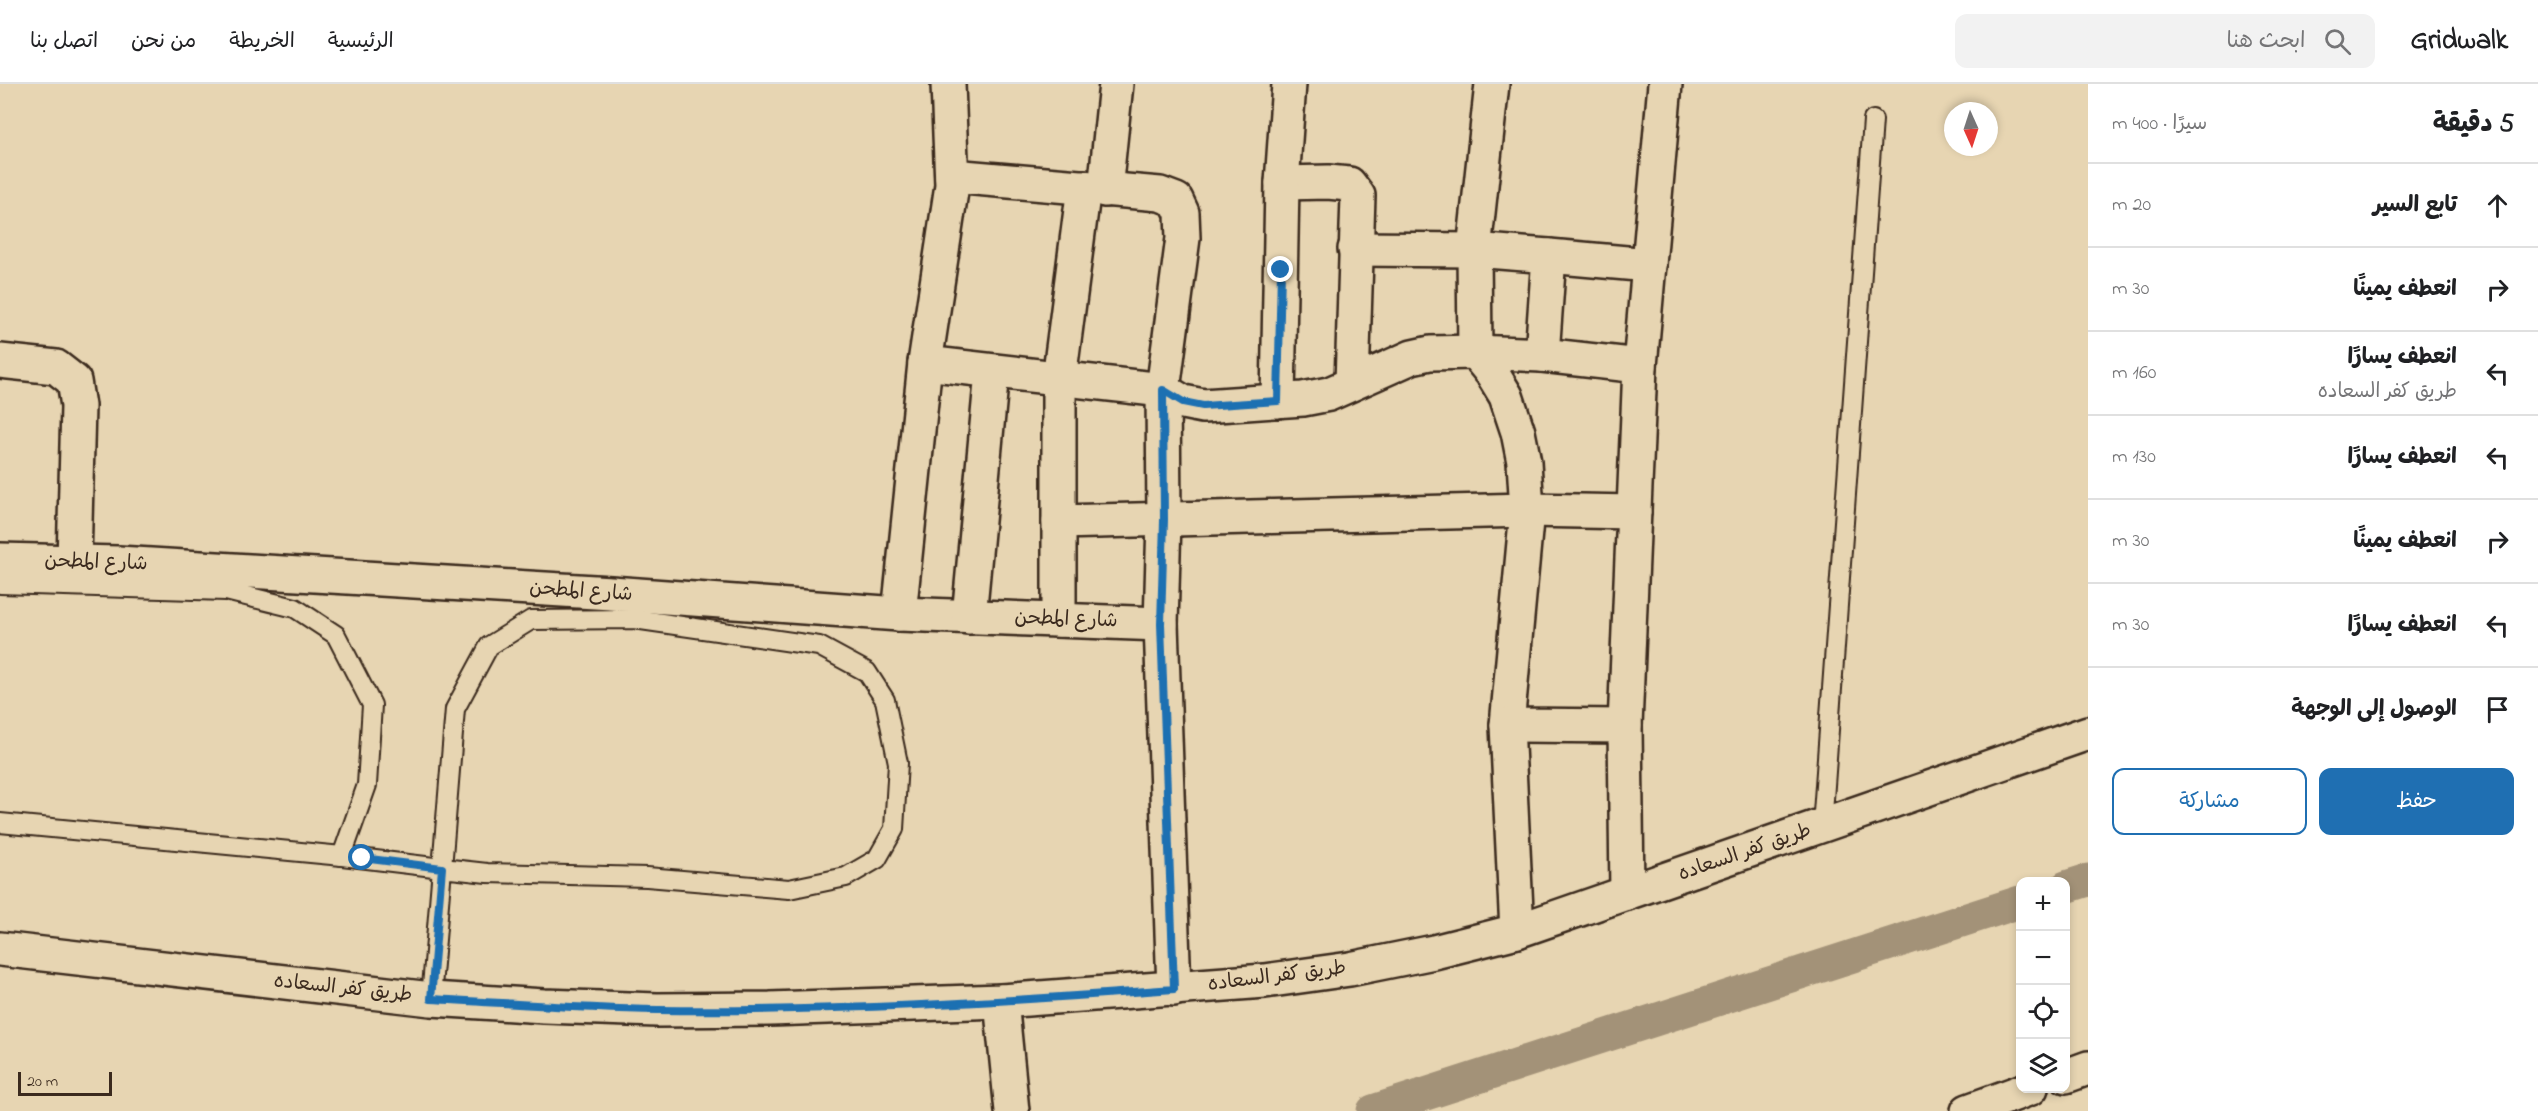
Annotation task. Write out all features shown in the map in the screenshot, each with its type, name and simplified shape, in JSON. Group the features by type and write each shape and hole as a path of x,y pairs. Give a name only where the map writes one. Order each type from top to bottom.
{"street":[{"path":"899,614 925,363 952,177 948,84"},
{"path":"1059,620 1059,379 1116,84"},
{"path":"1278,401 1282,183 1289,84"},
{"path":"1492,84 1474,250 1475,352 1492,373 1506,396 1518,432 1524,462 1527,510 1507,725 1517,931"},
{"path":"1627,893 1625,726 1640,366 1665,84"},
{"path":"952,177 1160,194 1176,200 1182,213 1183,238 1163,390 1164,520 1161,624 1174,989"},
{"path":"1282,183 1349,184 1358,196 1352,383"},
{"path":"1355,249 1474,250 1649,266"},
{"path":"1542,355 1549,256"},
{"path":"925,363 1163,390 1183,402 1203,406 1278,401 1329,394 1412,357 1430,353 1475,352 1542,355 1640,366"},
{"path":"0,361 56,367 74,381 78,406 74,562"},
{"path":"969,617 992,372"},
{"path":"1059,522 1527,510 1634,512"},
{"name":"شارع المطحن","path":"0,560 74,562 611,593 899,614 1161,624"},
{"path":"1507,725 1625,726"},
{"name":"طريق كفر السعاده","path":"0,949 431,999 657,1010 770,1009 1001,1001 1266,981 1350,969 1434,952 1517,931 2088,733"},
{"path":"1001,1001 1012,1111"},
{"path":"2070,1075 2088,1068"},
{"path":"1968,1111 2020,1093"}],"lane":[{"path":"1822,827 1874,120"},
{"path":"0,584 226,591 295,608 336,635 372,705 367,785 342,856"},
{"path":"0,823 342,856 442,868 487,873 647,877 789,889 846,877 877,859 894,828 898,764 885,700 867,672 819,646 633,619 531,620 489,646 455,709 442,868 431,999"}],"waterway":[{"path":"2070,886 2088,880"},
{"path":"1373,1111 2016,903"}],"route":[{"path":"362,858 442,868 431,999 657,1010 770,1009 1001,1001 1174,989 1161,624 1164,520 1163,390 1183,402 1203,406 1248,405 1278,401 1281,270"}]}
